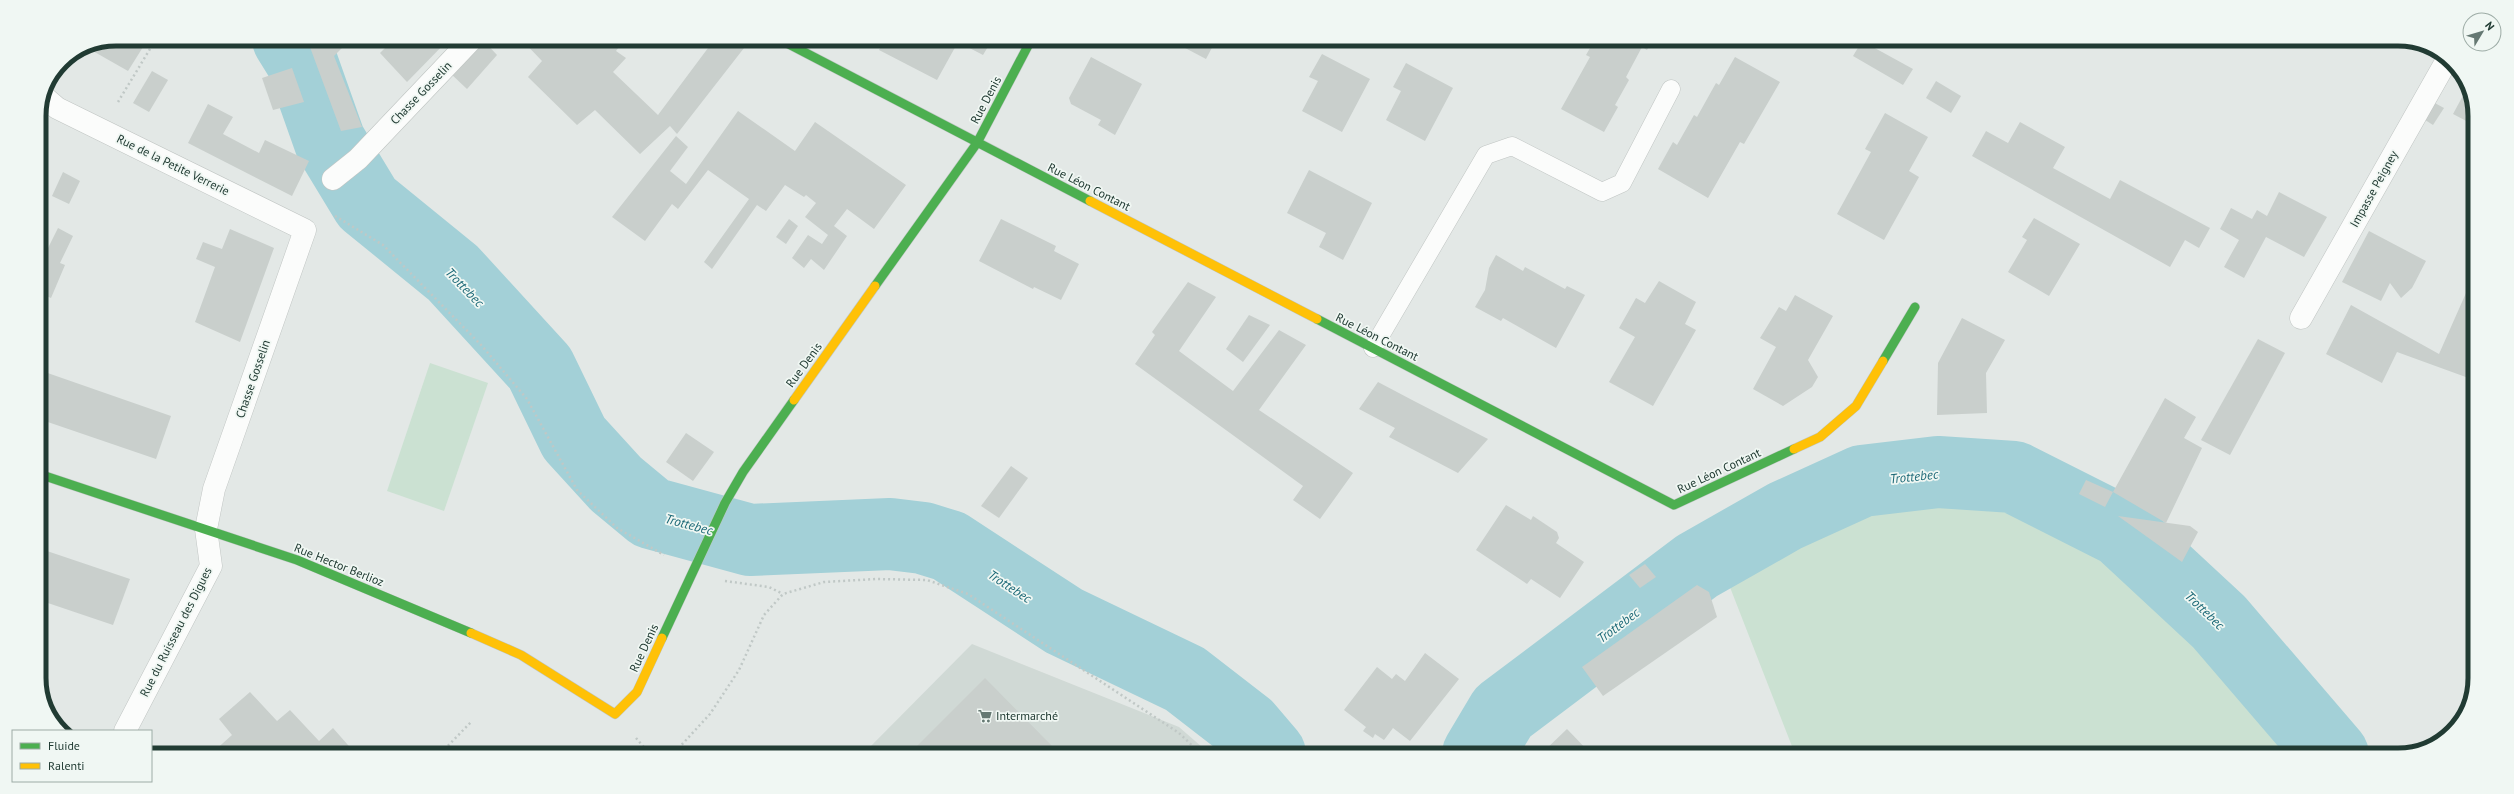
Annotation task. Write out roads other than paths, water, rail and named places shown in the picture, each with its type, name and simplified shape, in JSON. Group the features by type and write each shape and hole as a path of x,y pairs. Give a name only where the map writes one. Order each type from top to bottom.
{"street":[{"name":"Chasse Gosselin","path":"333,179 358,159 465,46"},
{"name":"Rue Léon Contant","path":"793,46 1674,505 1820,437 1856,406 1915,307"},
{"name":"Rue Denis","path":"615,714 637,692 725,503 767,437 978,143 1028,46"},
{"name":"Impasse Peigney","path":"2301,318 2445,64"},
{"name":"Rue de la Petite Verrerie","path":"48,100 57,108 305,230"},
{"name":"Chasse Gosselin","path":"206,530 214,489 305,230"},
{"name":"Rue Hector Berlioz","path":"46,476 297,560 521,655 615,714"},
{"name":"Rue du Ruisseau des Digues","path":"126,730 211,566 206,530"}],"lane":[{"path":"1373,348 1486,155 1512,146 1602,192 1622,183 1671,90"}],"waterway":[{"name":"Trottebec","path":"292,46 301,60 330,142 367,203 453,273 540,368 574,438 616,484 651,513 750,540 890,534 923,538 949,546 1064,621 1185,679 1247,727 1265,748"},
{"name":"Trottebec","path":"1482,748 1503,712 1697,566 1785,516 1862,481 1938,472 2014,477 2121,531 2219,622 2327,748"}],"place":[{"name":"Intermarché","path":"985,716"}]}
